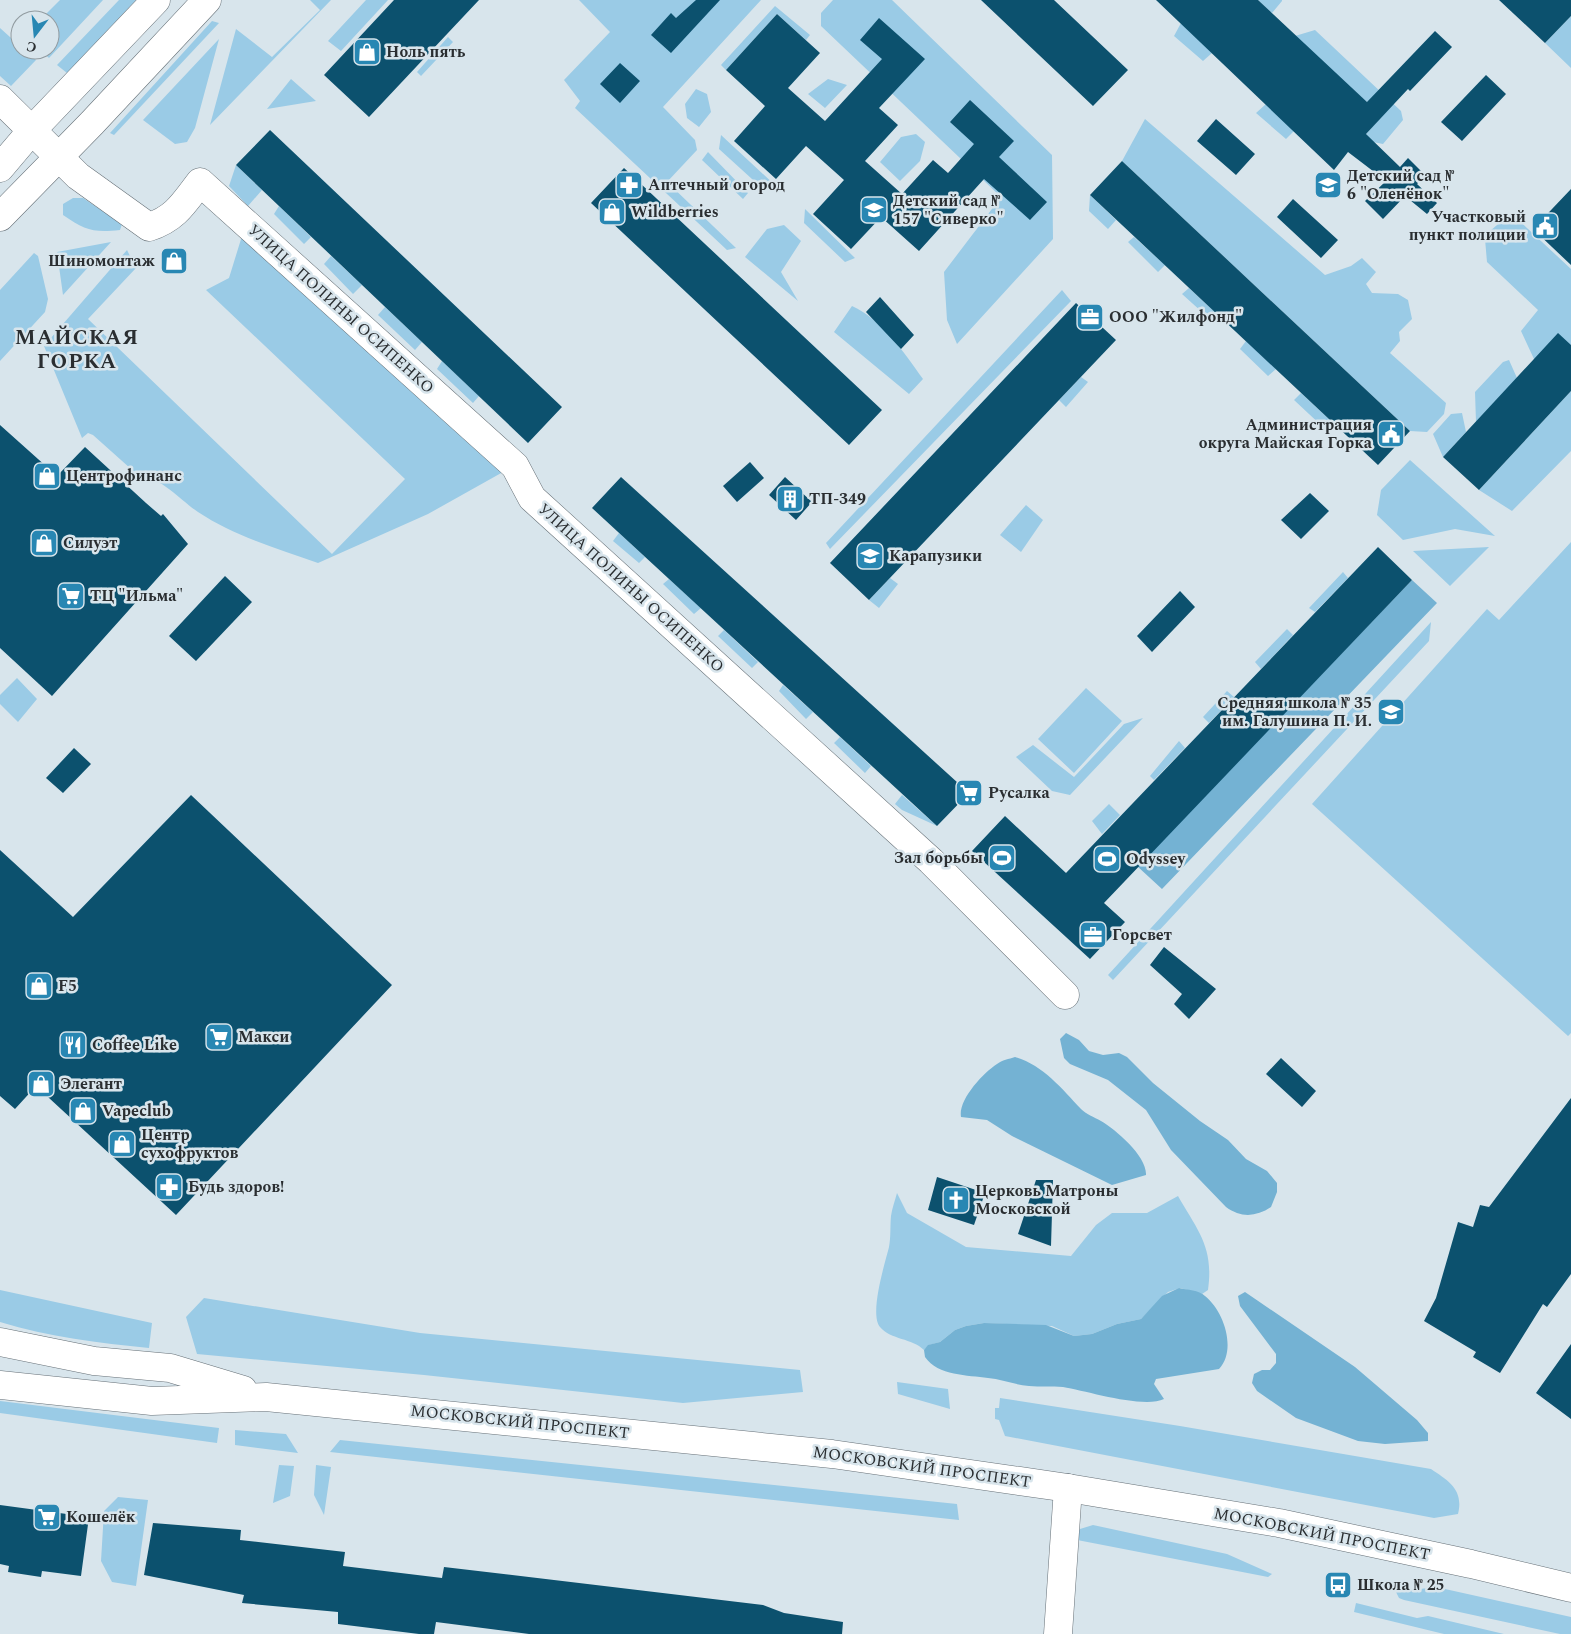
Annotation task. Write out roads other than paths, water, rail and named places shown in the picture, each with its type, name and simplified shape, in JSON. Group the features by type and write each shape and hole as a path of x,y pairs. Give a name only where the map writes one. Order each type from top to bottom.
{"main road":[{"path":"0,168 33,129 156,0"},
{"path":"0,217 207,0"},
{"path":"0,99 60,156"},
{"name":"УЛИЦА ПОЛИНЫ ОСИПЕНКО","path":"60,156 78,176 149,227 165,222 183,204 200,182 515,466 532,498 931,861 1065,995"},
{"name":"МОСКОВСКИЙ ПРОСПЕКТ","path":"0,1342 94,1361 170,1368 266,1397"},
{"name":"МОСКОВСКИЙ ПРОСПЕКТ","path":"0,1385 152,1400 266,1397 797,1450 1068,1488 1280,1523 1471,1564 1571,1588"},
{"path":"1058,1634 1068,1488"}],"place":[{"name":"Ноль пять","path":"367,52"},
{"name":"Аптечный огород","path":"629,185"},
{"name":"Детский сад № 6 \"Оленёнок\"","path":"1328,185"},
{"name":"Детский сад № 157 \"Сиверко\"","path":"874,210"},
{"name":"Wildberries","path":"612,212"},
{"name":"Участковый пункт полиции","path":"1545,226"},
{"name":"Шиномонтаж","path":"174,261"},
{"name":"ООО \"Жилфонд\"","path":"1090,317"},
{"name":"Администрация округа Майская Горка","path":"1391,434"},
{"name":"Центрофинанс","path":"47,476"},
{"name":"ТП-349","path":"790,499"},
{"name":"Силуэт","path":"44,543"},
{"name":"Карапузики","path":"870,556"},
{"name":"ТЦ \"Ильма\"","path":"71,596"},
{"name":"Средняя школа № 35 им. Галушина П. И.","path":"1391,712"},
{"name":"Русалка","path":"969,793"},
{"name":"Зал борьбы","path":"1002,858"},
{"name":"Odyssey","path":"1107,859"},
{"name":"Горсвет","path":"1093,935"},
{"name":"F5","path":"39,986"},
{"name":"Макси","path":"219,1037"},
{"name":"Coffee Like","path":"73,1045"},
{"name":"Элегант","path":"41,1084"},
{"name":"Vapeclub","path":"83,1111"},
{"name":"Центр сухофруктов","path":"122,1144"},
{"name":"Будь здоров!","path":"169,1187"},
{"name":"Церковь Матроны Московской","path":"956,1200"},
{"name":"Кошелёк","path":"47,1517"},
{"name":"Школа № 25","path":"1338,1585"}],"district":[{"name":"МАЙСКАЯ ГОРКА","path":"77,350"}]}
